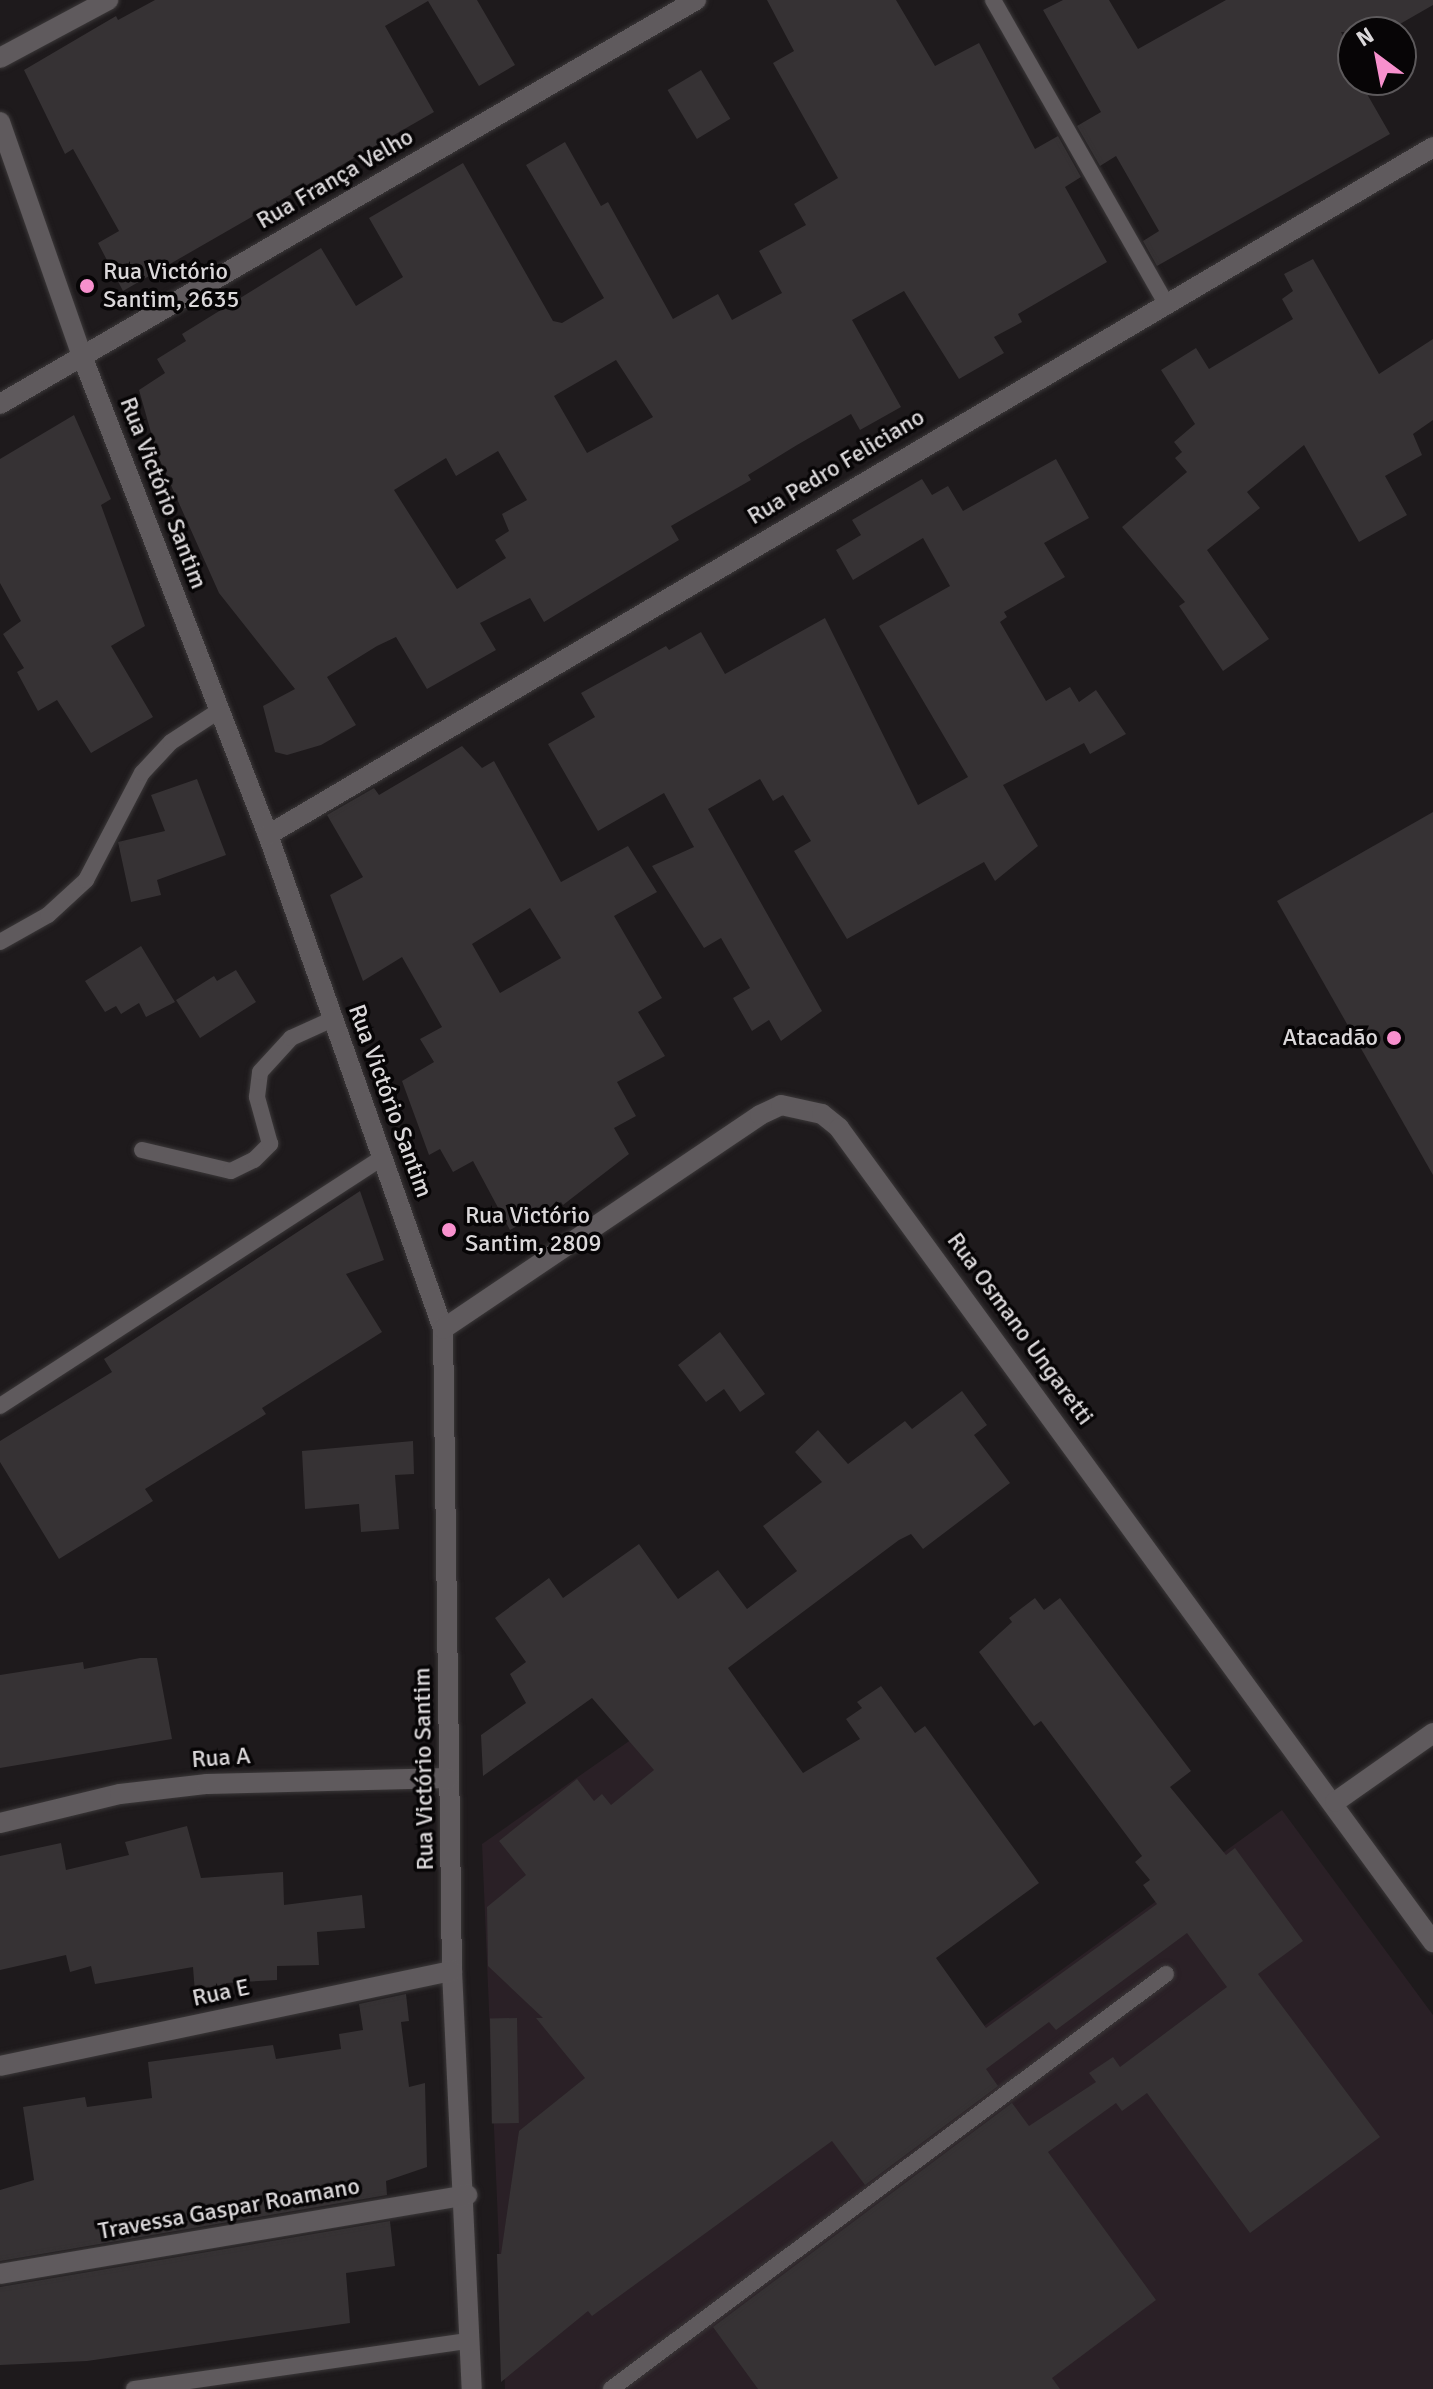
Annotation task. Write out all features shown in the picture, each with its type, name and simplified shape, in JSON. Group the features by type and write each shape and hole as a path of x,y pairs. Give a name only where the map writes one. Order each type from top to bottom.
{"street":[{"path":"0,58 108,0"},
{"name":"Rua França Velho","path":"0,404 696,0"},
{"name":"Rua Victório Santim","path":"0,122 82,356 268,835 443,1329 452,1971 467,2195 472,2389"},
{"name":"Rua Pedro Feliciano","path":"268,835 1165,302 1433,147"},
{"name":"Rua Osmano Ungaretti","path":"443,1329 760,1115 781,1105 822,1114 839,1128 1335,1802 1433,1942"},
{"path":"1335,1802 1433,1733"},
{"name":"Rua A","path":"0,1823 120,1794 207,1784 449,1778"},
{"name":"Rua E","path":"0,2066 452,1971"},
{"name":"Travessa Gaspar Roamano","path":"0,2274 467,2195"}],"lane":[{"path":"993,0 1165,302"},
{"path":"0,942 48,915 86,880 142,773 171,742 220,710"},
{"path":"142,1150 231,1171 254,1160 270,1144 257,1097 260,1072 291,1038 333,1019"},
{"path":"0,1406 382,1158"},
{"path":"611,2389 1166,1974"},
{"path":"134,2389 180,2386 469,2341"}],"shaded area":[{"path":"725,1674 984,2026 1282,1810 1433,2015 1433,2389 505,2389 482,1844"}],"building":[{"path":"155,0 477,0 515,65 479,86 428,1 385,26 434,112 123,291 98,243 119,231 73,149 65,154 24,70 116,16 118,20"},
{"path":"767,0 896,0 935,66 979,43 1035,149 1058,136 1081,177 1065,187 1107,262 1018,314 1022,322 994,337 1004,353 959,379 904,291 852,320 901,407 860,430 851,414 797,445 748,475 751,480 671,526 679,540 544,622 530,598 480,623 496,650 427,689 396,637 377,646 327,677 356,725 321,745 287,755 275,752 263,706 295,689 219,593 157,454 139,390 165,373 157,359 186,341 182,334 321,248 356,306 403,277 369,218 463,163 553,321 562,323 604,298 526,165 565,142 601,206 608,202 673,319 718,294 732,320 782,293 759,251 806,225 794,204 838,178 773,63 794,51","holes":["616,360 653,417 587,453 554,396","498,451 527,500 502,514 509,531 495,540 506,558 457,589 394,490 446,458 456,476"]},
{"path":"1063,0 1109,0 1138,49 1226,0 1433,0 1433,5 1414,16 1337,16 1337,96 1368,96 1390,134 1157,266 1143,241 1159,231 1116,156 1100,166 1077,126 1101,112 1043,10"},
{"path":"701,70 730,119 697,139 668,90"},
{"path":"1313,259 1379,374 1433,339 1433,420 1413,434 1422,455 1385,476 1407,515 1359,542 1304,445 1247,492 1260,508 1207,550 1269,639 1223,671 1179,606 1185,602 1122,527 1187,472 1175,458 1182,452 1174,442 1195,424 1161,370 1196,348 1209,369 1293,319 1282,299 1293,291 1284,274"},
{"path":"74,415 111,499 101,505 145,626 111,646 153,717 91,753 57,700 38,711 17,672 24,668 3,634 21,621 0,583 0,459"},
{"path":"1056,459 1089,518 1044,543 1065,577 1004,612 1007,617 1000,622 1046,701 1070,687 1079,702 1096,690 1126,734 1090,754 1084,743 1003,785 1038,846 995,881 984,862 847,939 794,851 811,841 783,795 773,801 760,779 708,809 822,1011 781,1041 769,1020 752,1031 733,998 750,988 721,938 704,948 652,866 694,847 664,793 598,831 548,744 595,717 581,693 666,646 669,650 701,632 725,674 825,618 918,805 968,777 879,626 950,586 923,538 853,580 836,550 861,535 852,520 922,479 932,495 948,486 963,511"},
{"path":"462,746 482,768 494,761 561,882 628,846 657,892 614,916 662,998 638,1012 665,1056 617,1082 636,1116 614,1128 629,1154 563,1205 561,1202 510,1230 473,1161 453,1172 440,1149 429,1155 402,1081 434,1062 420,1039 442,1027 402,957 363,981 330,895 363,877 327,815 374,788 379,795","holes":["530,908 561,958 500,993 472,944"]},
{"path":"197,779 226,855 157,880 161,895 131,902 118,842 165,831 151,795"},
{"name":"Atacadão","path":"1433,812 1433,1175 1277,901"},
{"path":"141,946 175,1002 146,1017 139,1003 121,1014 116,1006 105,1012 85,981"},
{"path":"236,970 256,1002 200,1038 176,1000 214,976 217,981"},
{"path":"360,1191 384,1260 346,1274 382,1332 262,1408 266,1414 145,1489 153,1501 59,1559 0,1462 0,1441 112,1372 104,1359"},
{"path":"720,1332 765,1394 740,1412 724,1389 706,1402 678,1365"},
{"path":"962,1391 987,1425 974,1435 1010,1483 923,1549 911,1534 899,1540 728,1668 803,1773 860,1739 846,1719 862,1708 857,1702 881,1686 915,1733 925,1726 1039,1883 936,1958 986,2028 1157,1904 1143,1885 1150,1880 1135,1862 1142,1856 1041,1721 1034,1726 979,1652 1012,1622 1009,1618 1035,1598 1044,1610 1060,1598 1191,1771 1170,1787 1226,1855 1235,1848 1303,1941 1258,1974 1380,2137 1250,2233 1147,2093 1122,2111 1116,2103 1048,2152 1156,2300 1052,2378 1060,2389 758,2389 713,2327 1012,2103 1029,2126 1096,2082 1089,2073 1113,2057 1120,2067 1227,1987 1187,1933 1056,2030 1049,2022 986,2069 998,2086 865,2185 832,2141 592,2316 588,2311 501,2382 497,2254 501,2254 519,2131 585,2078 536,2018 543,2018 488,1966 487,1907 526,1875 499,1841 577,1779 594,1801 602,1794 611,1805 654,1770 592,1698 483,1776 481,1735 526,1703 510,1674 526,1662 495,1618 549,1578 563,1598 639,1544 678,1599 718,1570 747,1609 797,1571 763,1526 822,1482 795,1452 818,1430 848,1464 905,1421 912,1429"},
{"path":"413,1441 414,1474 395,1475 399,1529 361,1532 359,1504 305,1509 302,1451"},
{"path":"140,1658 157,1658 172,1739 0,1768 0,1675 83,1662 84,1669"},
{"path":"187,1826 201,1878 283,1872 284,1905 362,1895 365,1928 317,1932 319,1965 277,1966 277,1980 226,1983 226,1987 195,1993 193,1967 95,1984 91,1966 70,1972 66,1955 0,1970 0,1856 61,1843 66,1870 129,1855 125,1842"},
{"path":"406,1994 409,2021 401,2022 409,2087 425,2083 427,2167 386,2181 387,2195 0,2261 0,2190 34,2180 23,2107 85,2097 87,2107 152,2098 148,2062 273,2045 276,2059 341,2049 339,2034 363,2030 359,2004"},
{"path":"490,2018 517,2018 519,2123 492,2123"},
{"path":"390,2221 395,2266 346,2273 350,2323 87,2361 0,2365 0,2287"}],"place":[{"name":"Rua Victório Santim, 2635","path":"87,286"},
{"name":"Atacadão","path":"1394,1038"},
{"name":"Rua Victório Santim, 2809","path":"449,1230"}]}
